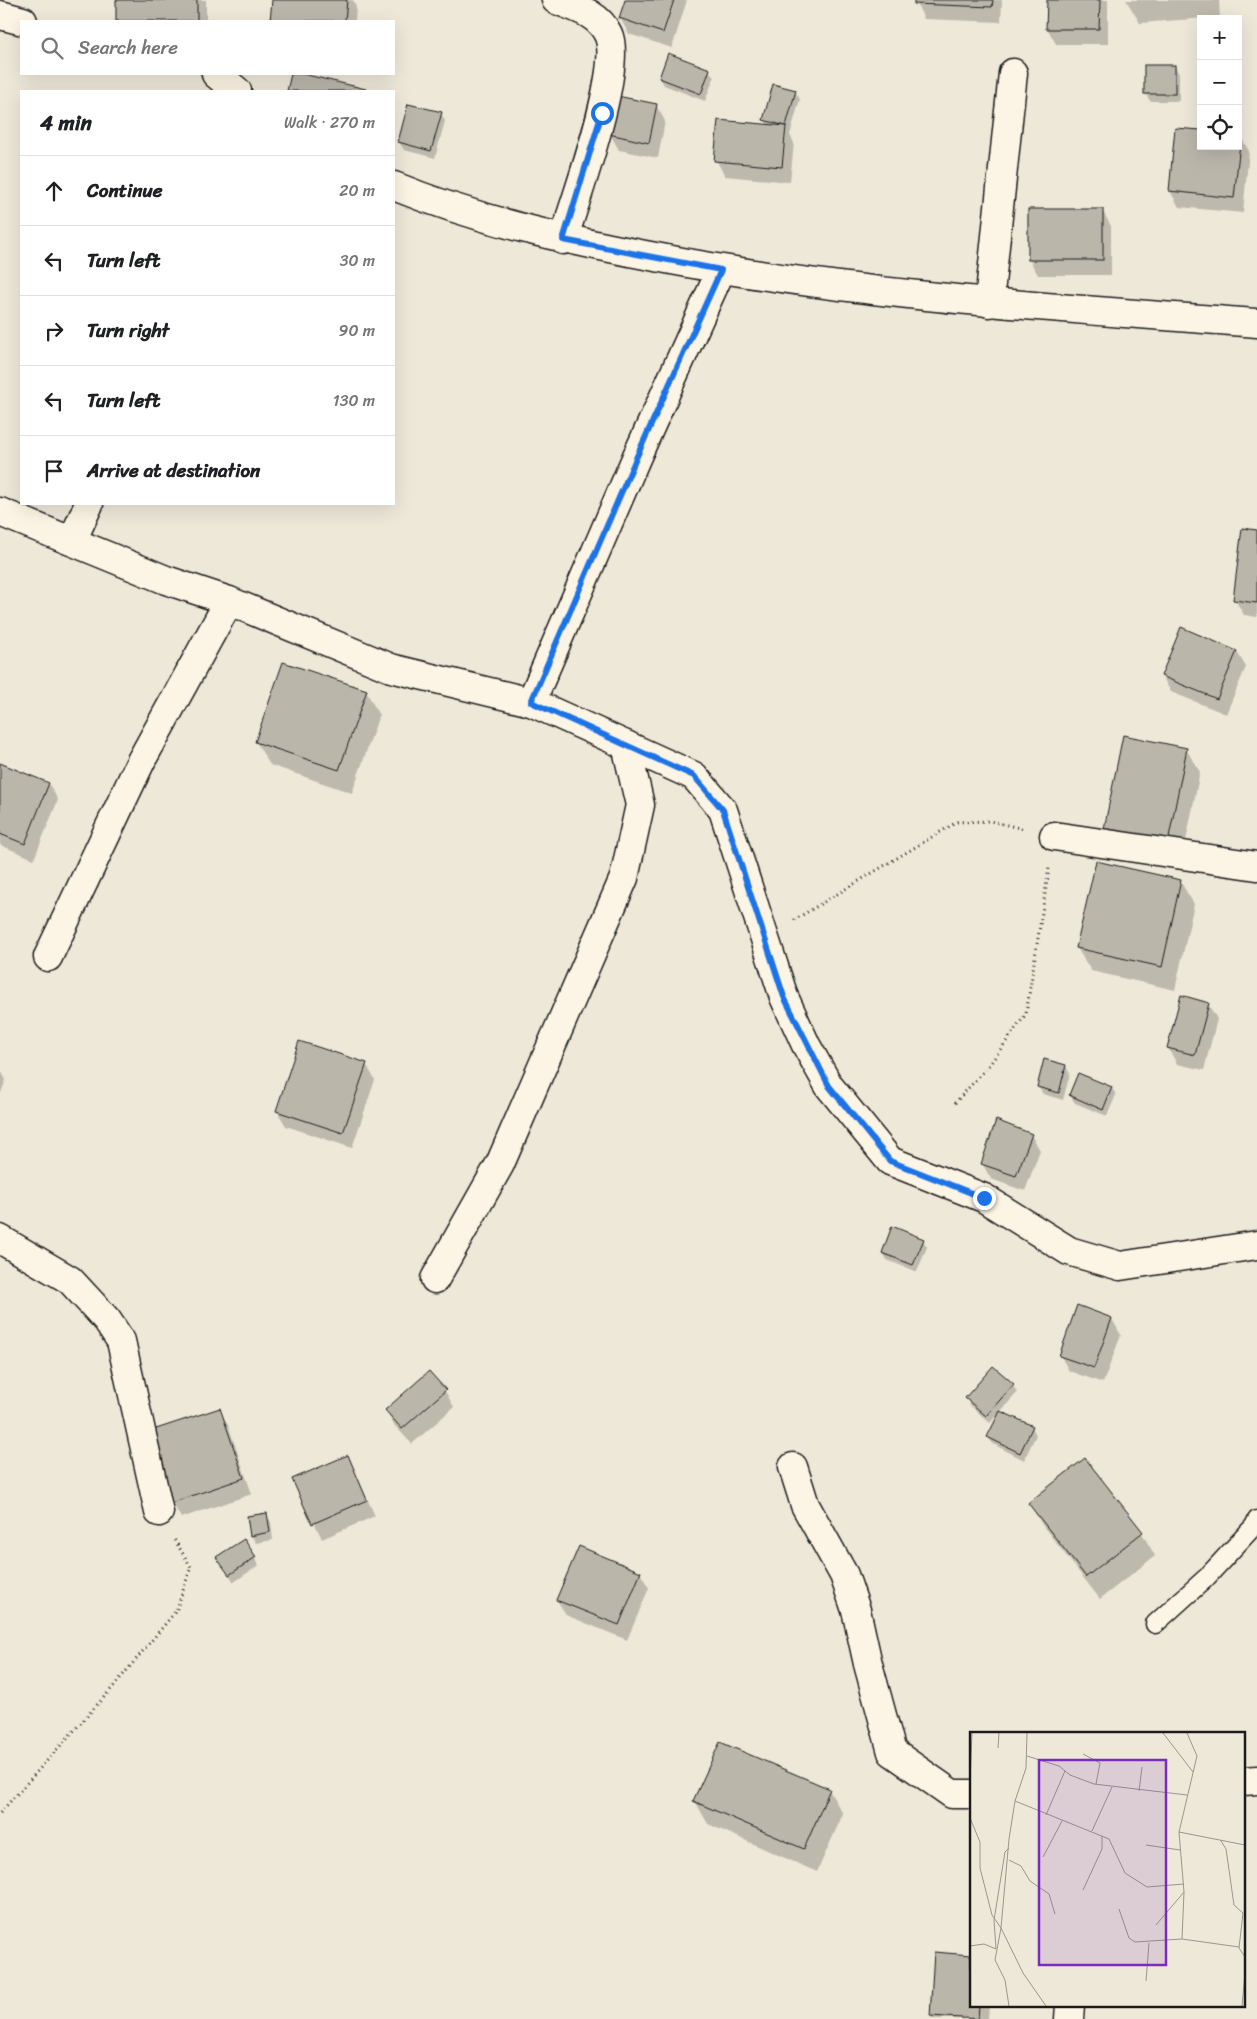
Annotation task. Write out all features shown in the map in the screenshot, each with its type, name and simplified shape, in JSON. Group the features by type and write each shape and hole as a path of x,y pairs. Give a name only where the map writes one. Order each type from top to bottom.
{"street":[{"path":"556,0 595,17 609,35 612,68 602,113 563,240"},
{"path":"0,15 20,20"},
{"path":"989,303 1013,73"},
{"path":"217,75 236,90"},
{"path":"395,186 436,203 563,240 721,270 989,303 1257,323"},
{"path":"531,702 637,456 721,270"},
{"path":"72,541 89,505"},
{"path":"0,512 166,580 229,601 391,668 531,702 694,776 723,810 784,997 824,1078 890,1161 984,1198 1069,1251 1120,1266 1257,1246"},
{"path":"48,957 141,762 229,601"},
{"path":"435,1279 500,1164 624,878 640,804 626,745"},
{"path":"1054,836 1257,866"},
{"path":"0,1239 70,1280 107,1320 120,1341 159,1512"},
{"path":"793,1467 804,1505 844,1574 856,1610 868,1664 892,1752 952,1794 970,1794"},
{"path":"1244,1781 1257,1780"},
{"path":"1069,2019 1070,2006"}],"lane":[{"path":"1155,1624 1206,1578 1254,1526 1257,1520"}],"path":[{"path":"765,937 957,822 990,821 1025,830"},
{"path":"955,1103 990,1064 1026,1014 1054,836"},
{"path":"0,1813 114,1686 176,1611 191,1567 159,1512"}],"building":[{"path":"116,0 197,0 197,20 116,20"},
{"path":"272,0 347,0 345,20 270,20"},
{"path":"625,0 674,0 663,33 619,18"},
{"path":"914,0 993,0 992,7 914,4"},
{"path":"1047,0 1100,0 1099,29 1046,29"},
{"path":"668,53 710,69 701,94 659,78"},
{"path":"1144,65 1175,65 1175,94 1144,94"},
{"path":"291,75 307,75 366,89 366,90 287,90"},
{"path":"773,84 796,90 786,126 763,120"},
{"path":"617,96 657,104 649,143 609,134"},
{"path":"408,104 442,112 431,151 398,142"},
{"path":"718,120 786,126 782,167 714,161"},
{"path":"1175,128 1197,130 1197,150 1239,150 1234,198 1169,191"},
{"path":"1028,209 1103,209 1103,260 1028,260"},
{"path":"1242,528 1257,530 1257,603 1233,600"},
{"path":"1181,627 1237,651 1217,699 1161,676"},
{"path":"283,662 367,690 339,770 255,742"},
{"path":"1123,735 1187,748 1167,847 1103,834"},
{"path":"0,763 49,783 25,844 0,834"},
{"path":"1096,861 1181,880 1162,967 1076,948"},
{"path":"1181,995 1209,1003 1195,1055 1167,1048"},
{"path":"299,1041 367,1063 343,1133 276,1111"},
{"path":"1044,1059 1066,1065 1059,1093 1037,1087"},
{"path":"1078,1073 1112,1087 1103,1110 1069,1095"},
{"path":"996,1120 1032,1134 1016,1176 981,1164"},
{"path":"892,1226 924,1239 913,1265 882,1253"},
{"path":"1077,1305 1112,1318 1094,1368 1059,1356"},
{"path":"993,1366 1014,1384 986,1416 965,1398"},
{"path":"429,1371 446,1390 402,1429 385,1410"},
{"path":"220,1408 244,1478 171,1503 147,1432"},
{"path":"1000,1411 1033,1426 1020,1453 987,1437"},
{"path":"348,1455 367,1500 312,1524 292,1479"},
{"path":"1085,1458 1143,1532 1086,1577 1028,1503"},
{"path":"267,1513 270,1532 250,1536 247,1516"},
{"path":"244,1539 256,1557 229,1575 216,1557"},
{"path":"579,1546 641,1572 619,1625 556,1600"},
{"path":"720,1742 830,1789 804,1849 693,1801"},
{"path":"934,1952 970,1955 970,2006 979,2006 978,2019 930,2016"}],"route":[{"path":"602,113 563,240 721,270 637,456 531,702 694,776 723,810 770,948 784,997 806,1045 829,1086 890,1161 984,1198"}]}
